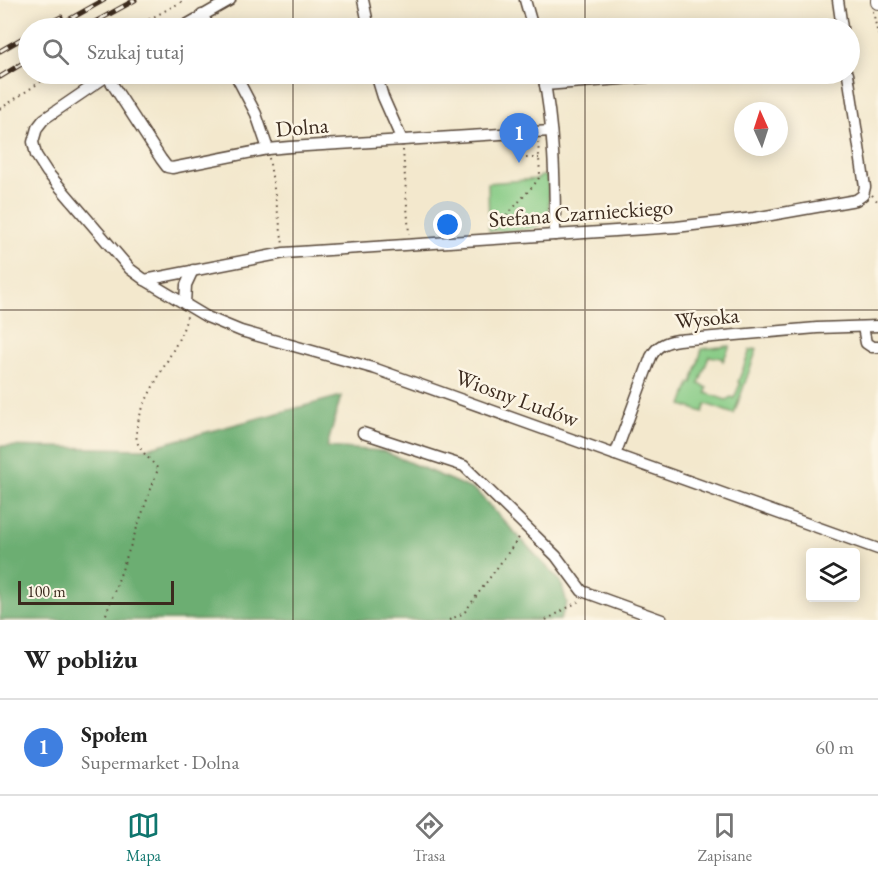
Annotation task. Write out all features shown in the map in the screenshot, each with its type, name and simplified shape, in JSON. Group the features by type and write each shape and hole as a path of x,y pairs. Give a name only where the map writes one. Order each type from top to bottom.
{"street":[{"path":"197,18 230,0"},
{"path":"363,0 367,18"},
{"path":"525,0 530,18"},
{"path":"837,0 840,18"},
{"name":"Wiosny Ludów","path":"95,84 44,118 37,128 33,142 36,155 46,172 130,269 187,305 241,331 376,369 878,549"},
{"name":"Dolna","path":"114,84 167,167 181,168 268,149 551,131"},
{"path":"240,84 256,114 268,149"},
{"path":"379,84 402,140"},
{"path":"555,235 555,183 545,85 558,84"},
{"name":"Stefana Czarnieckiego","path":"145,280 284,253 676,227 754,218 856,200 863,195 865,187 850,84"},
{"path":"187,305 186,285 192,270"},
{"name":"Wysoka","path":"615,454 651,357 654,351 663,344 678,339 878,326"},
{"path":"863,327 866,343 872,347 878,347"},
{"path":"363,433 464,466 556,556 581,596 662,620"}],"path":[{"path":"152,18 185,0"},
{"path":"876,4 878,35"},
{"path":"0,109 37,84"},
{"path":"494,239 494,230 538,180 540,175 538,132"},
{"path":"402,140 410,243"},
{"path":"268,149 284,253"},
{"path":"526,159 539,158"},
{"path":"104,620 159,469 138,445 135,432 143,405 182,331 187,305"},
{"path":"449,620 464,613 527,528"},
{"path":"546,620 581,596"}],"green space":[{"path":"547,176 549,205 547,218 542,224 526,230 489,231 488,183 537,179"},
{"path":"730,346 723,361 721,358 709,356 699,384 707,388 706,393 726,400 734,398 750,350 757,349 734,414 706,404 703,412 682,405 690,383 692,383 702,349"},
{"path":"341,396 327,447 383,451 476,491 561,582 567,603 560,620 0,620 0,446 144,449"}],"railway":[{"path":"72,18 104,0"},
{"path":"102,18 135,0"},
{"path":"0,51 18,41"},
{"path":"0,77 18,66"}],"place":[{"name":"Społem","path":"519,163"}]}
